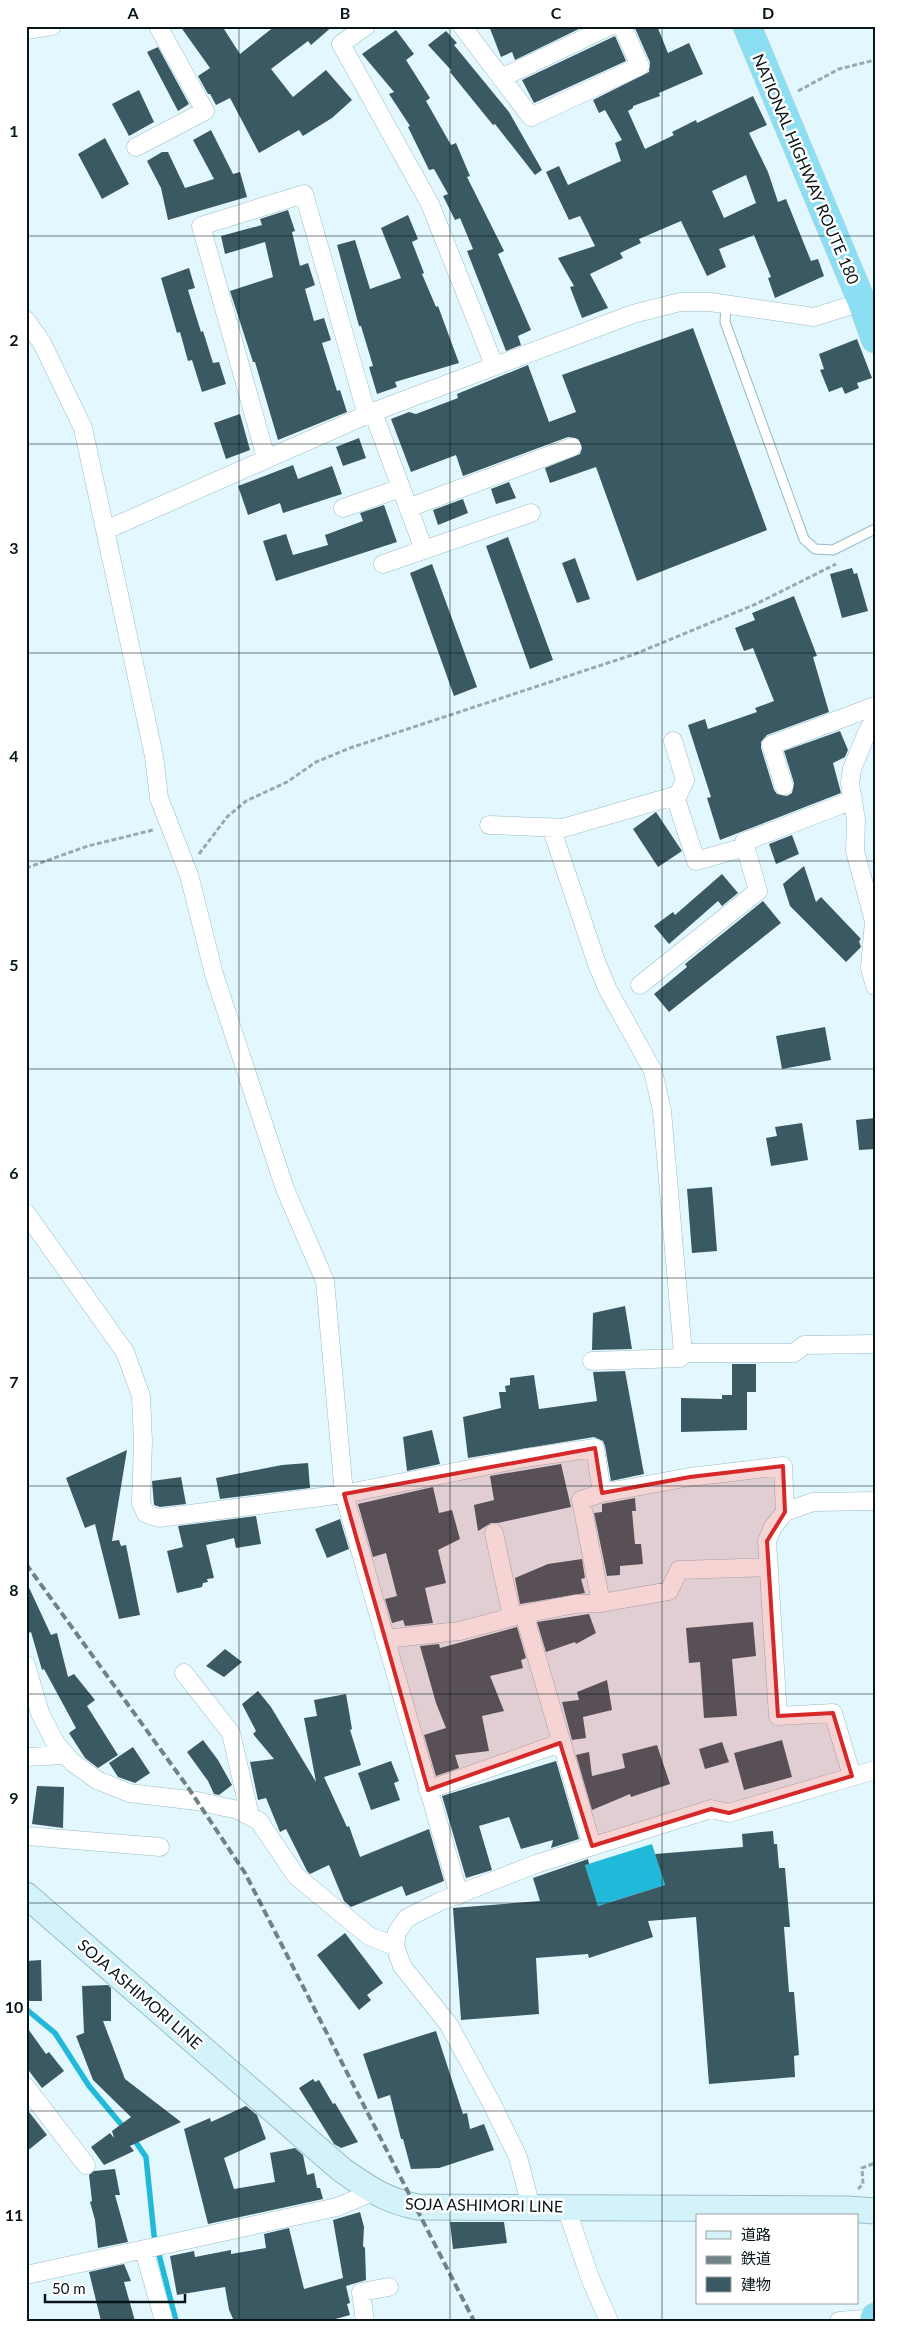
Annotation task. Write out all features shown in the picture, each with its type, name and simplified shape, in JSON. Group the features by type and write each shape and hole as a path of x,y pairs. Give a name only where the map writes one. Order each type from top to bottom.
{"highway":[{"name":"NATIONAL HIGHWAY ROUTE 180","path":"747,26 862,302 875,339"}],"main road":[{"name":"SOJA ASHIMORI LINE","path":"26,1895 342,2170 374,2192 396,2203 418,2207 847,2209 875,2211"}],"street":[{"path":"26,30 48,26"},
{"path":"136,147 205,111 158,26"},
{"path":"366,26 341,44 430,204 494,365"},
{"path":"462,26 531,117 640,66 622,26"},
{"path":"501,78 610,26"},
{"path":"266,458 202,226 304,194 370,413 424,550"},
{"path":"106,530 370,413 633,314 680,302 726,304 814,317 862,302"},
{"path":"26,320 42,343 83,428 154,756 159,798 188,871 214,974 282,1180 325,1281 344,1494 459,1895"},
{"path":"408,508 572,447"},
{"path":"343,508 401,488"},
{"path":"383,564 531,513"},
{"path":"784,786 771,745 875,706"},
{"path":"875,719 868,730 852,769 850,783 856,820 855,851 874,921 870,968 875,986"},
{"path":"488,825 563,828 675,796 685,780 673,741"},
{"path":"675,796 696,861 745,847"},
{"path":"640,985 758,890 744,842 853,800"},
{"path":"551,827 596,964 608,990 654,1071 663,1120 684,1353 680,1358 592,1361"},
{"path":"26,1213 125,1352 141,1396 143,1441 141,1503 146,1514 159,1518 344,1494 525,1458 595,1448 602,1493"},
{"path":"684,1353 794,1353 804,1345 875,1344"},
{"path":"602,1603 581,1500 602,1493 690,1476 783,1466 785,1512"},
{"path":"852,1776 833,1713 778,1716 767,1542 773,1527 785,1512 813,1502 875,1501"},
{"path":"494,1532 518,1615 592,1846"},
{"path":"385,1639 460,1631 518,1615 574,1604 602,1603 669,1591 678,1570 768,1567"},
{"path":"26,1665 40,1713 56,1744 72,1762 97,1780 129,1793 198,1801 238,1810 259,1820 296,1876 369,1936 396,1946"},
{"path":"184,1673 230,1733 250,1816"},
{"path":"428,1790 560,1743"},
{"path":"26,1757 66,1755"},
{"path":"531,2207 518,2157 491,2102 449,2025 402,1966 396,1946 397,1932 407,1918 441,1900 459,1895 536,1864 711,1808 729,1813 875,1770"},
{"path":"26,1836 160,1847"},
{"path":"26,2087 86,2164"},
{"path":"26,2275 337,2207 374,2192"},
{"path":"566,2207 590,2278 609,2321"},
{"path":"144,2250 164,2321"},
{"path":"365,2321 361,2292 389,2287"},
{"path":"839,2321 875,2318"}],"lane":[{"path":"726,304 725,322 804,539 815,549 832,550 875,529"}],"path":[{"path":"790,95 839,69 875,60"},
{"path":"188,871 227,817 246,801 287,782 316,762 359,745 635,654 756,604 840,562"},
{"path":"26,868 88,846 170,826"},
{"path":"861,2186 862,2168 875,2163"}],"highlighted area":[{"path":"595,1448 602,1493 690,1477 783,1466 785,1512 767,1541 778,1716 833,1713 852,1776 729,1813 711,1809 592,1846 560,1743 428,1790 344,1494"}],"water":[{"path":"652,1844 665,1885 598,1906 585,1865"}],"building":[{"path":"180,26 222,26 240,54 275,26 333,26 311,45 308,41 271,69 293,97 326,70 352,100 332,118 303,136 299,130 259,153 230,98 216,105 210,94 208,94 198,76 210,68"},
{"path":"489,26 585,26 515,60 512,52 501,57"},
{"path":"634,26 657,26 668,53 689,43 703,74 659,93 660,96 633,106 628,111 645,149 674,135 672,132 696,120 697,123 753,96 767,125 749,133 768,172 778,202 786,199 811,261 818,259 824,276 775,298 768,278 771,277 754,235 719,249 726,267 707,276 681,221 639,239 641,243 620,253 623,258 590,274 608,308 582,318 570,287 574,286 558,258 595,246 580,216 569,220 546,172 559,166 568,185 621,161 615,143 622,140 605,110 599,113 593,100 649,72 650,62","holes":["746,175 756,203 724,218 712,191"]},
{"path":"396,30 414,54 406,60 430,98 426,101 451,145 456,143 470,176 467,177 504,251 498,254 531,330 518,336 521,345 506,351 467,251 473,249 460,218 455,220 443,196 448,194 434,169 429,170 408,127 410,126 389,94 394,92 362,54"},
{"path":"446,31 457,43 454,45 509,112 542,170 535,175 495,124 493,125 450,72 451,70 428,45"},
{"path":"615,36 626,61 534,103 522,80"},
{"path":"158,47 189,104 178,111 147,52"},
{"path":"139,90 154,122 129,136 112,104"},
{"path":"211,130 233,174 240,172 247,197 168,220 161,188 147,161 162,152 168,152 185,188 214,179 193,140"},
{"path":"105,138 129,184 102,199 78,154"},
{"path":"288,210 295,231 292,232 300,266 308,263 315,285 305,289 314,321 324,318 331,340 322,343 337,391 340,390 347,412 278,440 255,362 253,362 230,291 273,277 265,242 225,254 221,236 262,225 260,219"},
{"path":"408,215 418,239 412,242 424,273 422,274 436,307 438,306 459,363 395,382 397,387 377,394 369,367 373,366 361,326 359,326 337,245 355,240 370,289 401,278 381,228"},
{"path":"189,268 195,288 188,290 201,332 203,331 213,363 219,362 226,384 202,392 192,360 188,361 180,332 177,333 161,278"},
{"path":"693,328 767,530 637,581 596,467 550,483 545,468 580,454 582,448 578,439 568,437 463,476 456,455 411,472 391,419 409,412 416,414 458,398 457,394 528,365 549,422 576,412 562,375"},
{"path":"857,339 872,378 857,383 859,388 845,394 842,387 829,392 820,370 824,369 819,354"},
{"path":"240,414 250,450 226,459 214,423"},
{"path":"359,438 366,458 343,466 336,447"},
{"path":"293,465 298,479 332,466 342,494 283,513 280,503 248,515 238,486"},
{"path":"509,482 516,498 496,504 491,489"},
{"path":"463,499 468,513 438,525 433,510"},
{"path":"384,505 397,542 276,581 263,541 286,534 293,555 328,545 325,535 363,521 360,513"},
{"path":"508,537 553,660 530,669 486,546"},
{"path":"575,558 590,599 577,603 562,563"},
{"path":"432,564 477,687 454,696 410,573"},
{"path":"852,568 854,574 857,573 868,611 842,618 830,574"},
{"path":"794,596 817,656 813,657 829,712 767,735 761,742 761,748 774,790 777,794 787,796 792,793 794,783 784,751 840,731 848,750 845,757 833,763 841,793 720,840 707,798 711,797 688,725 705,719 708,729 757,712 755,708 774,701 753,648 744,651 735,628 755,620 752,613"},
{"path":"656,812 682,851 658,867 633,829"},
{"path":"792,835 799,854 776,864 769,844"},
{"path":"804,866 816,902 821,897 861,939 859,941 861,947 846,962 790,906 783,884"},
{"path":"722,874 738,893 722,906 718,901 669,944 654,926 673,912 675,915"},
{"path":"763,901 781,923 669,1012 654,994 687,967 685,964"},
{"path":"825,1027 831,1060 782,1069 776,1036"},
{"path":"875,1118 875,1149 859,1150 856,1120"},
{"path":"802,1123 808,1160 771,1166 766,1138 777,1136 775,1127"},
{"path":"712,1187 717,1251 692,1253 687,1189"},
{"path":"625,1306 632,1349 592,1350 593,1313"},
{"path":"732,1364 756,1364 756,1392 747,1392 747,1430 681,1432 681,1398 722,1399 722,1395 732,1395"},
{"path":"625,1371 644,1474 611,1481 605,1446 603,1441 594,1437 468,1458 463,1417 501,1408 499,1392 506,1392 505,1386 510,1385 510,1378 534,1375 539,1409 597,1401 593,1372"},
{"path":"432,1430 440,1464 407,1471 403,1437"},
{"path":"127,1450 112,1541 119,1540 121,1546 126,1545 140,1615 119,1619 95,1524 85,1528 66,1478"},
{"path":"308,1463 310,1488 220,1499 216,1478 282,1465"},
{"path":"561,1464 571,1507 491,1523 478,1531 474,1505 494,1500 490,1476"},
{"path":"181,1477 186,1504 160,1507 154,1505 152,1481"},
{"path":"433,1487 439,1513 452,1510 460,1539 438,1550 446,1583 425,1588 433,1623 405,1626 403,1620 392,1623 385,1599 397,1596 386,1553 373,1557 358,1504"},
{"path":"635,1498 636,1511 632,1511 635,1544 641,1544 643,1564 620,1566 620,1575 607,1576 594,1513 602,1512 602,1504"},
{"path":"256,1516 261,1544 236,1548 234,1538 206,1545 214,1578 207,1579 208,1582 203,1583 202,1587 177,1593 167,1551 183,1547 178,1526"},
{"path":"340,1519 349,1549 327,1558 315,1529"},
{"path":"582,1559 585,1578 581,1579 585,1593 520,1604 515,1578 548,1564"},
{"path":"26,1581 51,1635 57,1633 68,1677 74,1674 95,1700 87,1706 118,1755 98,1768 85,1758 69,1733 76,1728 44,1669 42,1670 31,1632 26,1634"},
{"path":"589,1614 596,1633 576,1644 575,1642 546,1652 537,1622"},
{"path":"753,1622 756,1656 732,1659 737,1716 704,1718 700,1662 689,1663 686,1628"},
{"path":"517,1627 526,1658 521,1660 523,1668 490,1676 504,1711 482,1716 489,1751 455,1755 459,1768 436,1776 424,1735 446,1728 436,1703 420,1646 439,1644 440,1648"},
{"path":"225,1649 242,1662 224,1677 206,1666"},
{"path":"607,1680 612,1710 583,1717 586,1738 572,1740 562,1702 579,1700 577,1692"},
{"path":"258,1691 271,1707 316,1782 304,1718 317,1716 314,1700 346,1694 352,1729 350,1730 361,1765 324,1777 347,1827 349,1826 360,1857 429,1829 444,1881 406,1896 402,1886 351,1907 344,1901 329,1865 310,1874 307,1871 286,1829 280,1832 266,1798 258,1800 250,1762 274,1759 253,1734 256,1731 242,1704"},
{"path":"203,1740 218,1760 232,1785 219,1795 214,1794 208,1781 187,1752"},
{"path":"782,1740 792,1777 744,1790 734,1753"},
{"path":"722,1742 729,1762 705,1769 699,1749"},
{"path":"657,1745 670,1784 631,1797 630,1794 592,1810 576,1755 589,1752 592,1776 625,1768 622,1754"},
{"path":"133,1747 150,1773 135,1783 118,1777 109,1763"},
{"path":"391,1761 399,1781 394,1783 400,1800 371,1810 358,1773"},
{"path":"556,1761 579,1839 551,1848 553,1840 521,1849 509,1817 479,1826 492,1870 466,1878 442,1796"},
{"path":"37,1786 64,1787 63,1828 32,1824"},
{"path":"773,1831 774,1844 777,1844 779,1868 785,1868 790,1927 784,1927 789,1992 794,1992 799,2055 794,2056 795,2077 709,2084 696,1917 648,1921 653,1937 589,1958 588,1954 536,1958 539,2014 461,2020 453,1908 540,1901 533,1878 588,1859 589,1864 585,1865 598,1906 665,1885 655,1854 743,1847 742,1834"},
{"path":"345,1933 383,1983 367,1995 371,2000 359,2010 317,1955"},
{"path":"41,1960 42,2001 26,2001 26,1961"},
{"path":"108,1985 111,1988 111,2021 103,2021 125,2079 181,2122 130,2146 134,2151 104,2165 91,2147 110,2133 114,2138 112,2131 131,2117 93,2080 76,2036 84,2033 82,1986"},
{"path":"26,2026 46,2054 49,2052 64,2071 42,2088 26,2067"},
{"path":"436,2031 463,2114 467,2113 470,2129 484,2124 494,2150 439,2168 411,2169 390,2095 378,2099 363,2054"},
{"path":"313,2079 315,2082 319,2080 358,2142 341,2148 334,2144 299,2088"},
{"path":"246,2106 257,2115 266,2139 224,2158 234,2189 275,2182 270,2153 295,2148 303,2155 307,2175 314,2173 317,2188 320,2188 323,2199 208,2224 184,2129 210,2118 211,2122"},
{"path":"26,2108 47,2135 26,2152"},
{"path":"115,2169 120,2195 115,2195 128,2242 98,2248 95,2220 90,2202 92,2201 89,2175 94,2171"},
{"path":"360,2212 364,2227 363,2246 365,2248 366,2280 346,2286 350,2303 347,2304 350,2315 328,2321 234,2321 229,2310 225,2287 177,2295 170,2256 194,2251 195,2257 231,2250 231,2254 266,2248 264,2234 289,2228 304,2289 343,2278 333,2220"},
{"path":"450,2222 504,2222 507,2243 453,2249"},
{"path":"124,2264 131,2281 124,2282 135,2321 101,2321 89,2272"}],"waterway":[{"path":"26,2009 55,2033 89,2086 125,2129"},
{"path":"133,2138 146,2157 154,2235 176,2321"}],"railway":[{"path":"26,1564 187,1786 245,1873 474,2321"}]}
